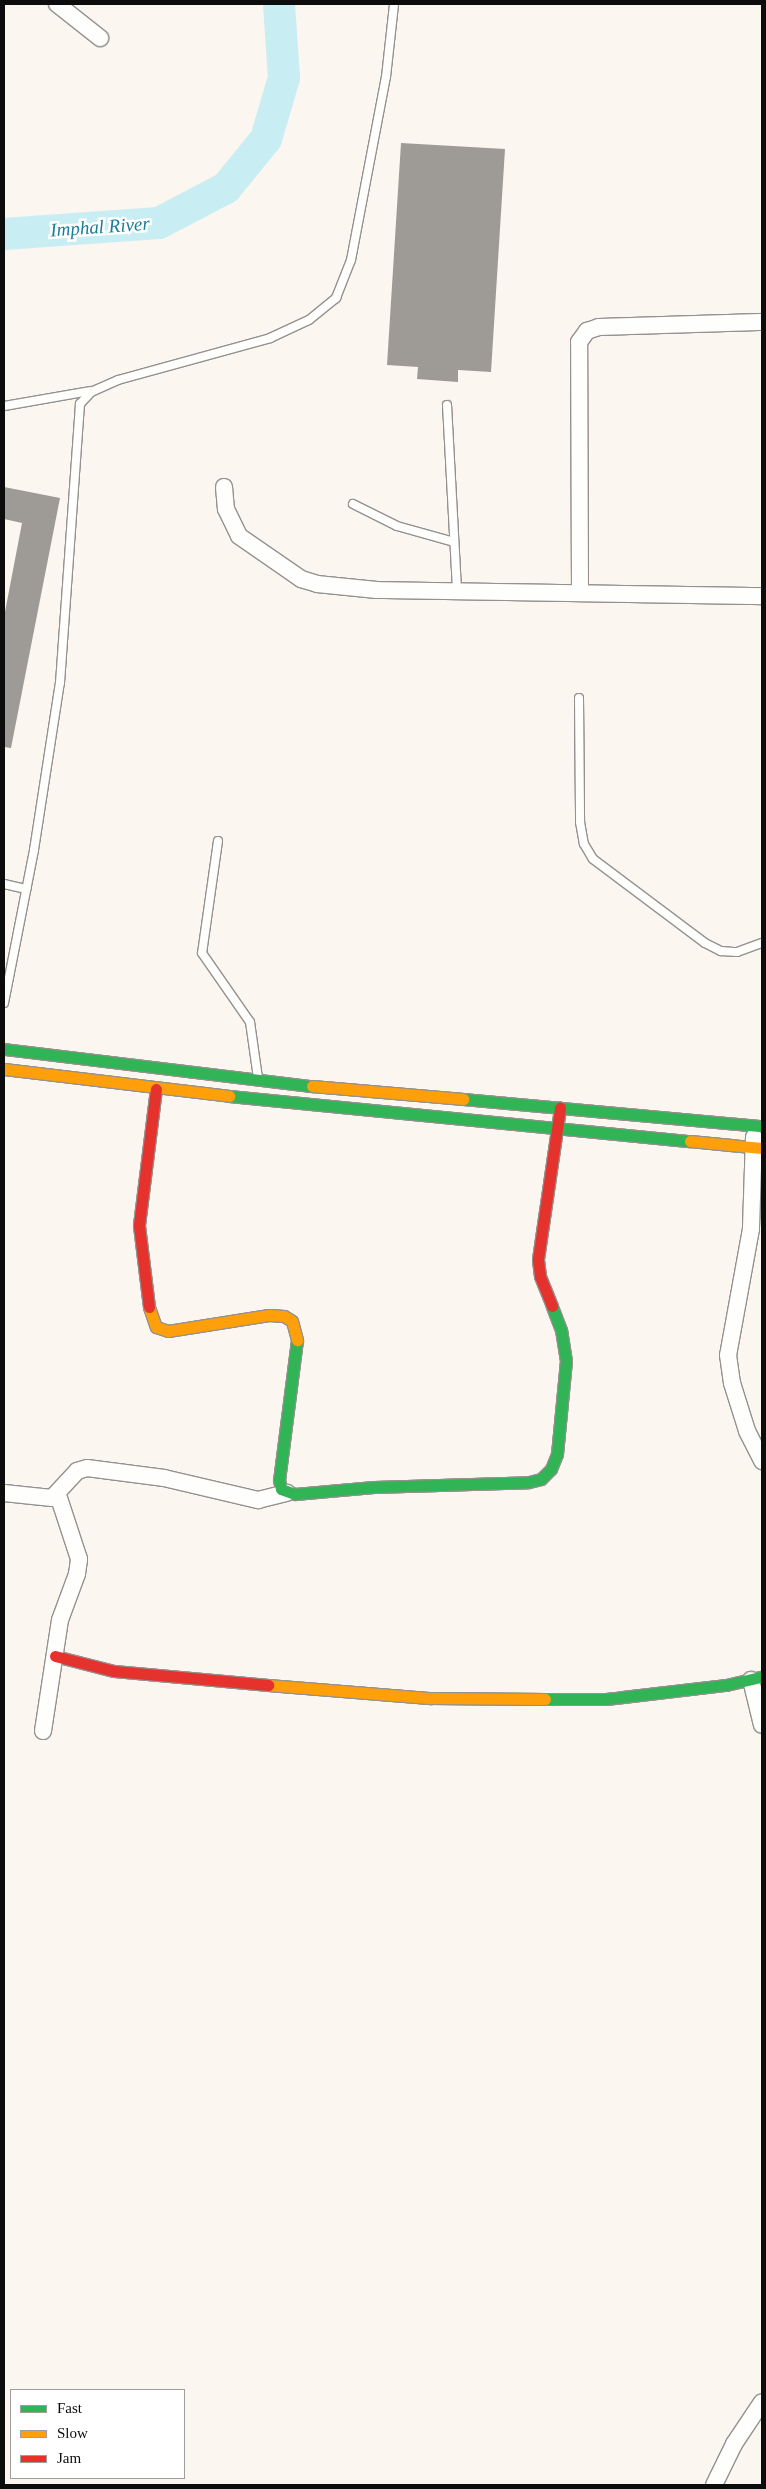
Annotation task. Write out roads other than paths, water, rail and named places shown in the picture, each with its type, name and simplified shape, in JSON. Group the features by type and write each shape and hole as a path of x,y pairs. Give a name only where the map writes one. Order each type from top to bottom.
{"street":[{"path":"57,4 100,38"},
{"path":"580,593 579,342 587,331 599,327 762,322"},
{"path":"224,487 226,509 239,536 301,579 317,584 377,590 762,596"},
{"path":"4,1049 258,1080 759,1126 758,1147 752,1180 755,1225 728,1355 732,1383 754,1430 762,1461"},
{"path":"4,1069 156,1089 758,1147"},
{"path":"156,1089 139,1225 150,1318 156,1327 168,1331 269,1315 284,1316 292,1321 298,1345 279,1480 281,1489 287,1493"},
{"path":"4,1493 38,1499 58,1495 77,1471 87,1468 164,1478 258,1500 287,1493 541,1480 551,1469 557,1454 566,1361 561,1330 540,1276 538,1258 560,1108"},
{"path":"43,1731 60,1620 77,1574 79,1559 58,1495"},
{"path":"54,1656 114,1670 175,1678 431,1698 606,1699 757,1678 762,1725"},
{"path":"714,2485 734,2444 762,2402"}],"lane":[{"path":"4,1003 26,889 61,674 80,404 84,397 126,378 270,338 309,320 336,298 351,260 386,77 394,4"},
{"path":"4,406 95,391"},
{"path":"446,405 457,590"},
{"path":"354,504 397,526 454,542"},
{"path":"579,698 580,822 584,844 593,859 705,943 721,951 737,952 762,943"},
{"path":"218,841 202,953 250,1022 258,1080"},
{"path":"4,884 26,889"}],"waterway":[{"name":"Imphal River","path":"4,234 159,223 226,188 266,139 284,78 279,4"}]}
